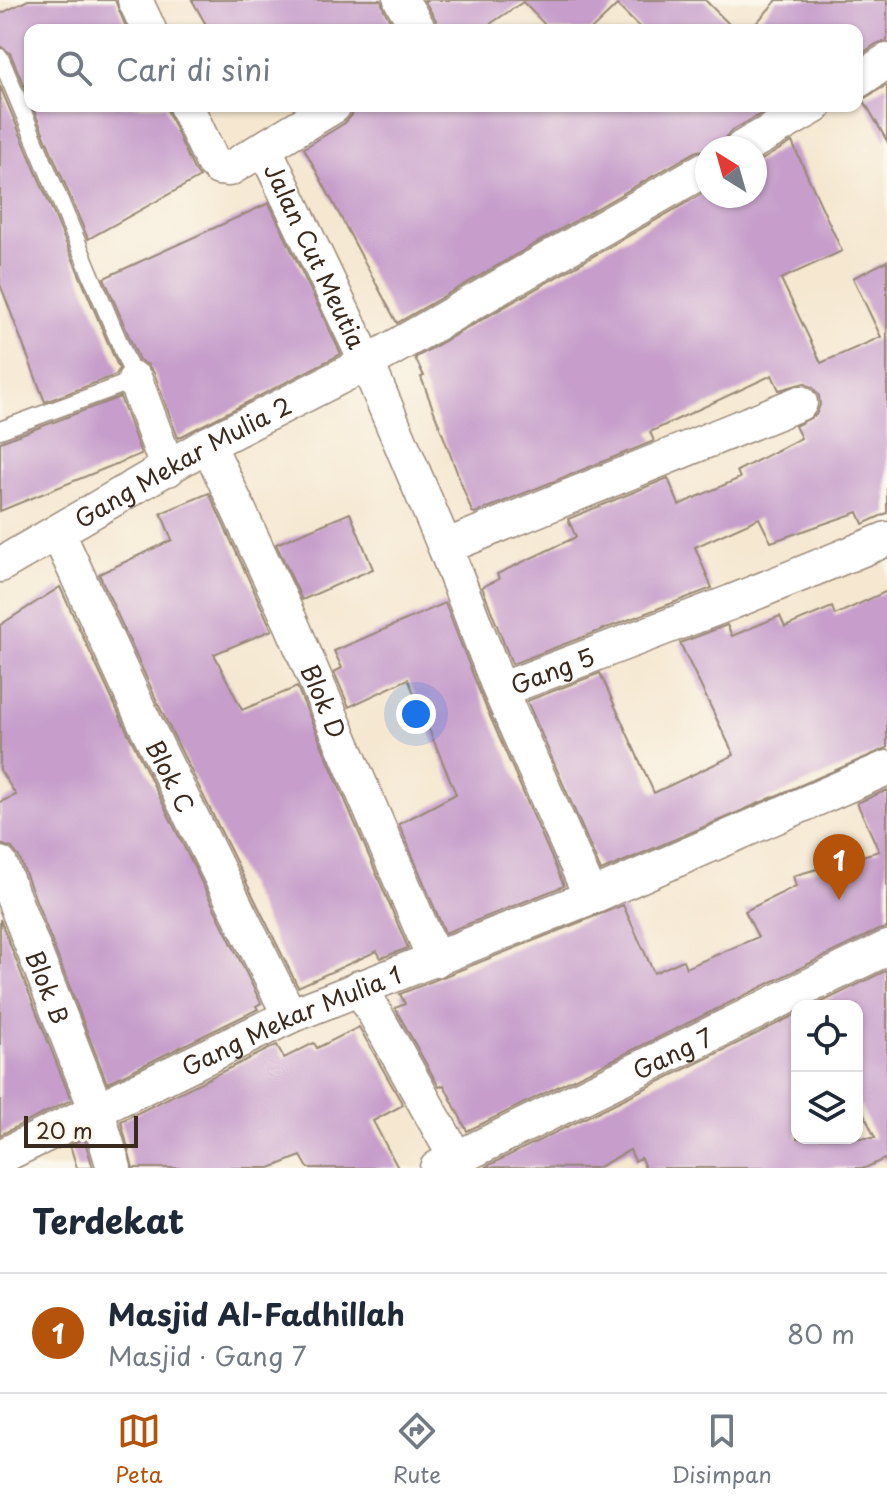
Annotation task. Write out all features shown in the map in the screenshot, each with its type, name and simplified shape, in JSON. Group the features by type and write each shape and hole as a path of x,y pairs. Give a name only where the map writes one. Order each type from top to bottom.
{"street":[{"path":"135,0 146,24"},
{"path":"401,0 415,24"},
{"path":"863,77 887,61"},
{"path":"189,112 212,161 219,168 229,169 324,112"},
{"path":"763,136 805,112"},
{"name":"Jalan Cut Meutia","path":"265,149 367,363"},
{"name":"Gang Mekar Mulia 2","path":"0,565 208,444 367,363 695,175"},
{"name":"Gang 5","path":"367,363 445,547 500,690 887,539"},
{"path":"135,380 168,469"},
{"path":"445,547 800,403"},
{"name":"Blok D","path":"208,444 292,625 435,960"},
{"name":"Blok C","path":"58,533 143,719 290,1016"},
{"path":"500,690 591,897"},
{"name":"Gang Mekar Mulia 1","path":"0,1157 290,1016 591,897 887,768"},
{"name":"Blok B","path":"0,864 97,1111"},
{"name":"Gang 7","path":"360,987 447,1163 887,948"},
{"path":"97,1111 114,1168"}],"lane":[{"path":"0,57 135,380 0,430"}],"building":[{"path":"28,0 115,0 125,24 24,24 24,86 10,53 0,46 0,14"},
{"path":"192,0 381,0 392,24 206,24"},
{"path":"424,0 705,0 729,24 636,24 617,5 597,24 544,24 523,2 490,24 437,24"},
{"path":"777,0 887,0 887,41 863,53 863,24 755,24"},
{"path":"887,85 887,141 863,99"},
{"path":"0,86 119,369 116,375 45,402 0,284"},
{"path":"35,112 168,112 200,177 88,239"},
{"path":"353,112 764,112 727,136 695,136 695,152 397,323 304,148 345,123"},
{"path":"792,142 842,251 781,279 821,363 881,337 853,278 887,261 887,513 863,524 858,512 771,542 759,518 695,547 712,588 512,664 482,587 499,579 497,574 576,537 568,519 668,478 679,505 740,478 737,471 801,438 795,426 816,415 819,396 804,383 779,390 772,375 650,432 654,441 475,513 472,512 415,358 695,198 695,208 767,208 767,157"},
{"path":"269,203 341,354 178,438 154,373 139,360 104,278"},
{"path":"120,397 141,454 0,511 0,442"},
{"path":"209,493 272,630 214,654 242,710 297,687 408,948 381,958 377,951 298,987 161,710 99,574 172,540 161,513"},
{"path":"350,513 373,569 302,600 276,544"},
{"path":"60,587 261,1003 256,1006 258,1009 107,1083 19,857 12,848 0,844 0,802 16,795 0,770 0,625"},
{"path":"887,591 887,748 601,871 527,701 600,673 654,793 734,755 680,643 727,625 732,636 780,616 785,627 832,607 835,615"},
{"path":"445,603 482,698 564,886 445,933 399,824 456,794 408,679 349,707 334,672 342,668 334,651"},
{"path":"887,790 887,928 467,1131 444,1085 439,1087 395,1008 405,1004 400,994 623,905 654,973 683,960 686,968 758,937 745,911 796,886 793,876 879,851 857,803"},
{"path":"0,919 71,1100 0,1135"},
{"path":"887,970 887,1165 884,1159 865,1168 645,1168 641,1158 635,1161 630,1150 597,1168 485,1167 791,1017 791,1144 863,1144 863,1138 875,1138 863,1111 863,1000 826,1000"},
{"path":"359,1027 403,1105 373,1121 398,1168 308,1168 301,1156 270,1168 133,1168 121,1121 277,1045 284,1058 314,1043 317,1048"},
{"path":"84,1138 93,1168 77,1168 70,1145"}],"place":[{"name":"Masjid Al-Fadhillah","path":"839,900"}]}
